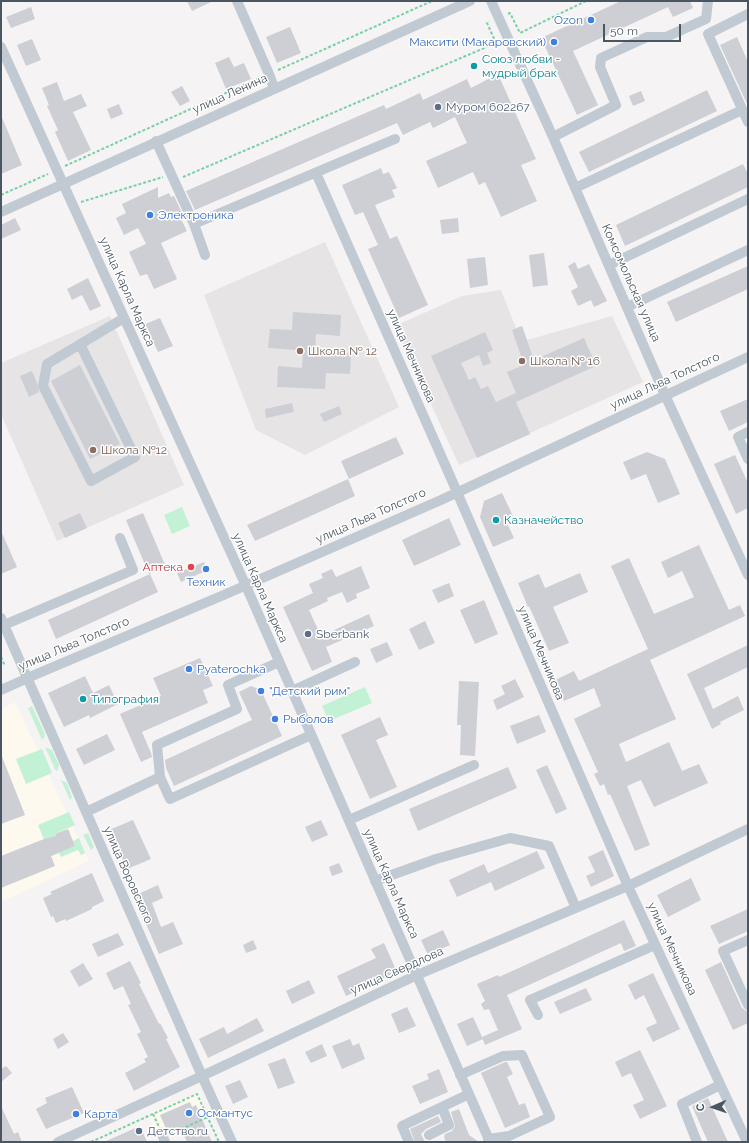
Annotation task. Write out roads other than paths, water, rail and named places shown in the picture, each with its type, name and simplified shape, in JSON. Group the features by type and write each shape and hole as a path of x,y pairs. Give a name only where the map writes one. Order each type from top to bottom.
{"street":[{"path":"237,1 274,88"},
{"name":"улица Ленина","path":"2,208 63,184 470,1"},
{"name":"Комсомольская улица","path":"491,1 576,188 665,396 748,575"},
{"path":"553,137 616,105 600,67 601,58 647,37 666,36 706,19 708,1"},
{"path":"708,34 748,14"},
{"path":"702,21 748,122"},
{"name":"улица Карла Маркса","path":"1,47 246,586 489,1140"},
{"path":"576,188 742,110"},
{"path":"194,224 395,139"},
{"path":"156,141 194,224 205,255"},
{"name":"улица Мечникова","path":"316,173 457,492 628,886 747,1142"},
{"path":"609,265 748,199"},
{"path":"627,307 748,250"},
{"path":"80,344 135,457 91,481 43,386 47,364 80,344 124,318"},
{"name":"улица Льва Толстого","path":"1,690 246,586 457,492 748,357"},
{"path":"748,432 738,437 748,459"},
{"path":"3,622 133,570 120,538"},
{"name":"улица Воровского","path":"3,622 232,1142"},
{"path":"279,662 228,685 237,709 157,746 160,777 170,799 311,735"},
{"path":"292,691 354,662"},
{"path":"349,820 474,765"},
{"path":"86,812 160,777"},
{"name":"улица Свердлова","path":"58,1142 417,975 628,886 748,828"},
{"path":"375,881 436,859 510,838 549,846 576,908"},
{"path":"748,940 724,951 748,1005"},
{"path":"538,1015 530,1000 655,945"},
{"path":"460,1075 503,1056 522,1055 550,1117 509,1136 489,1140"},
{"path":"697,1142 682,1104 720,1085"},
{"path":"409,1142 402,1126 469,1094"},
{"path":"429,1135 449,1125 442,1107"}],"place":[{"name":"Ozon","path":"591,20"},
{"name":"Максити (Макаровский)","path":"554,42"},
{"name":"Союз любви - мудрый брак","path":"474,66"},
{"name":"Муром 602267","path":"438,107"},
{"name":"Электроника","path":"150,215"},
{"name":"Школа № 12","path":"300,351"},
{"name":"Школа № 16","path":"522,361"},
{"name":"Школа №12","path":"93,450"},
{"name":"Казначейство","path":"496,520"},
{"name":"Аптека","path":"191,567"},
{"name":"Техник","path":"206,569"},
{"name":"Sberbank","path":"308,634"},
{"name":"Pyaterochka","path":"189,669"},
{"name":"\"Детский рим\"","path":"261,691"},
{"name":"Типография","path":"83,699"},
{"name":"Рыболов","path":"275,719"},
{"name":"Османтус","path":"189,1113"},
{"name":"Карта","path":"76,1114"},
{"name":"Детство.ru","path":"139,1131"}]}
